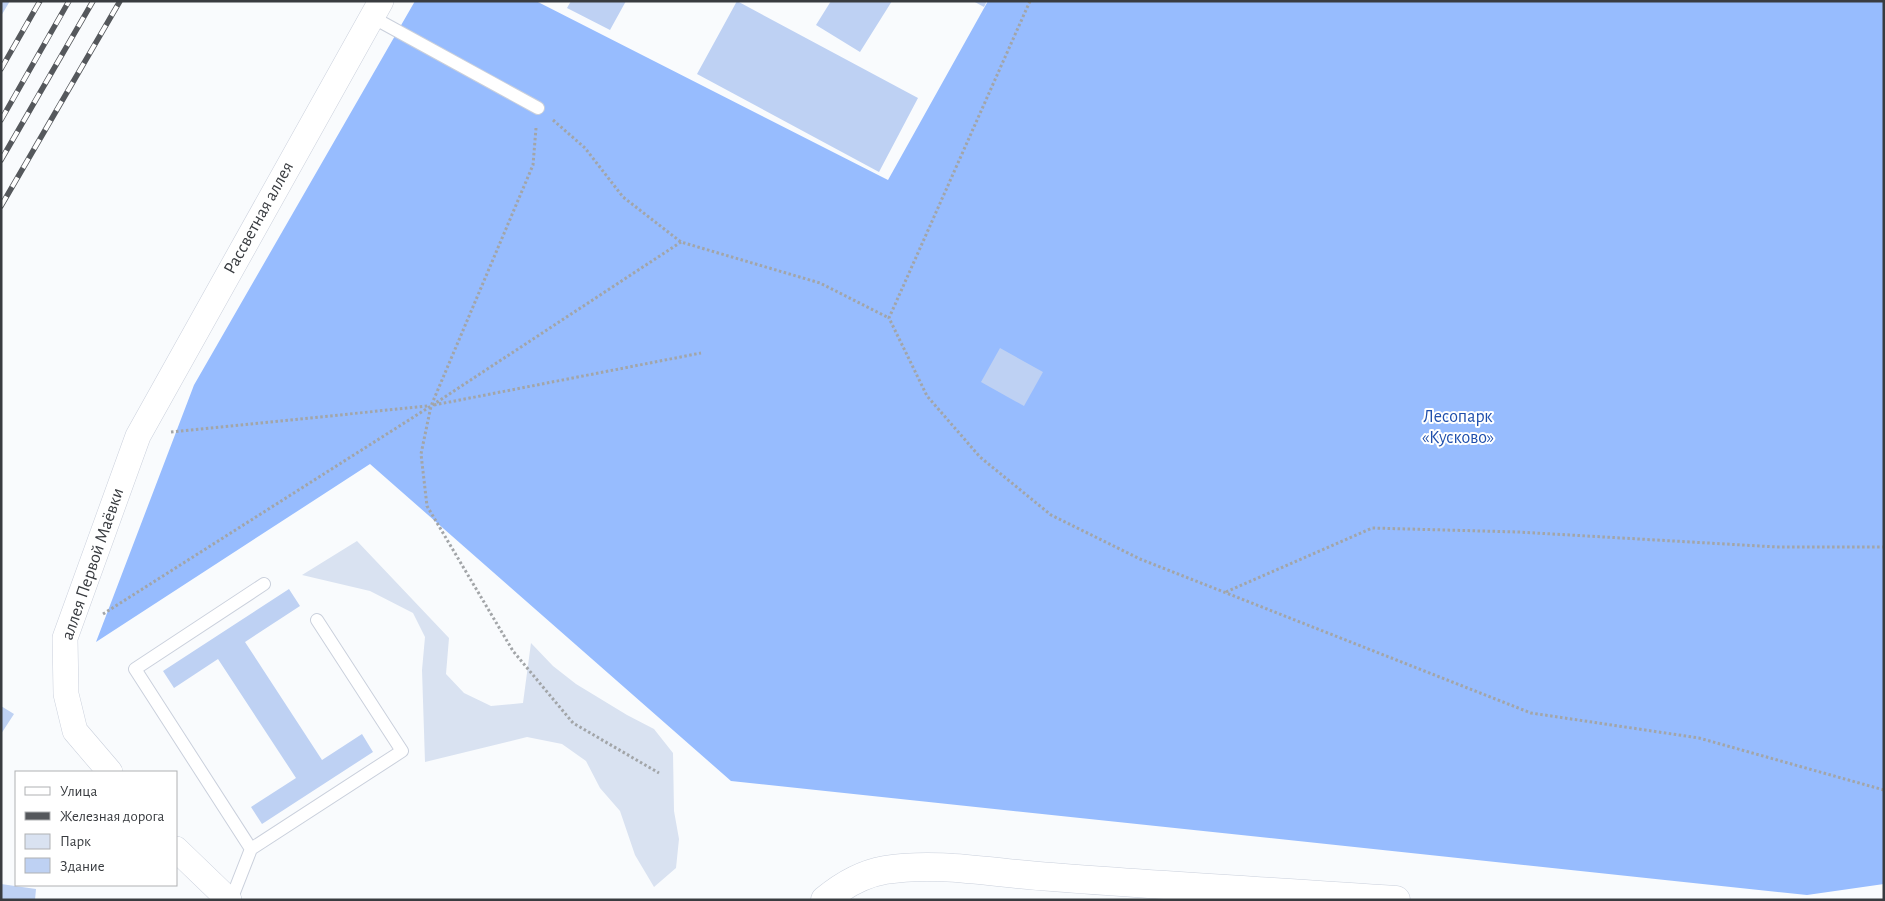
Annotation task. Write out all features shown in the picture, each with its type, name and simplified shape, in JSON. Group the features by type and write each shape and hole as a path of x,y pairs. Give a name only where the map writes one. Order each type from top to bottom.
{"main road":[{"path":"825,900 840,887 862,876 884,870 907,868 959,869 1049,877 1396,900"}],"street":[{"name":"Рассветная аллея","path":"138,436 376,9"},
{"name":"аллея Первой Маёвки","path":"109,771 76,731 66,694 65,638 138,436"},
{"path":"178,851 230,900"}],"lane":[{"path":"376,9 538,108"},
{"path":"252,849 135,668 264,584"},
{"path":"230,900 252,849 402,751 317,620"}],"path":[{"path":"888,318 1030,1"},
{"path":"538,108 584,148 623,197 681,242 820,283 888,318 927,396 980,457 1051,515 1140,558 1531,713 1699,738 1884,790"},
{"path":"538,108 533,165 431,406 421,454 427,506 513,651 573,723 659,773"},
{"path":"65,638 431,406 681,242"},
{"path":"138,436 431,406 701,352"},
{"path":"1226,592 1372,528 1518,532 1778,547 1884,547"}],"green space":[{"name":"Лесопарк «Кусково»","path":"415,1 536,1 888,180 988,1 1884,1 1884,884 1807,895 731,781 370,464 96,642 194,385"},
{"path":"357,541 449,638 446,674 464,693 491,706 523,703 531,643 553,666 576,684 654,729 673,753 674,811 679,839 676,868 654,887 635,855 620,811 600,788 586,761 562,744 527,737 425,762 422,670 425,637 413,613 370,591 302,575"}],"building":[{"path":"1,1 10,1 1,16"},
{"path":"571,1 626,1 610,30 567,8"},
{"path":"737,1 918,98 879,172 697,74"},
{"path":"831,1 892,1 860,52 816,25"},
{"path":"973,1 987,1 984,7"},
{"path":"1000,348 1043,372 1024,406 981,382"},
{"path":"289,589 300,606 245,642 322,760 362,734 373,752 262,824 251,807 296,778 218,659 174,688 163,671"},
{"path":"1,706 14,714 1,734"},
{"path":"1,884 36,889 35,900 1,900"}],"railway":[{"path":"1,69 40,1"},
{"path":"1,120 69,1"},
{"path":"1,160 93,1"},
{"path":"1,206 120,1"}]}
